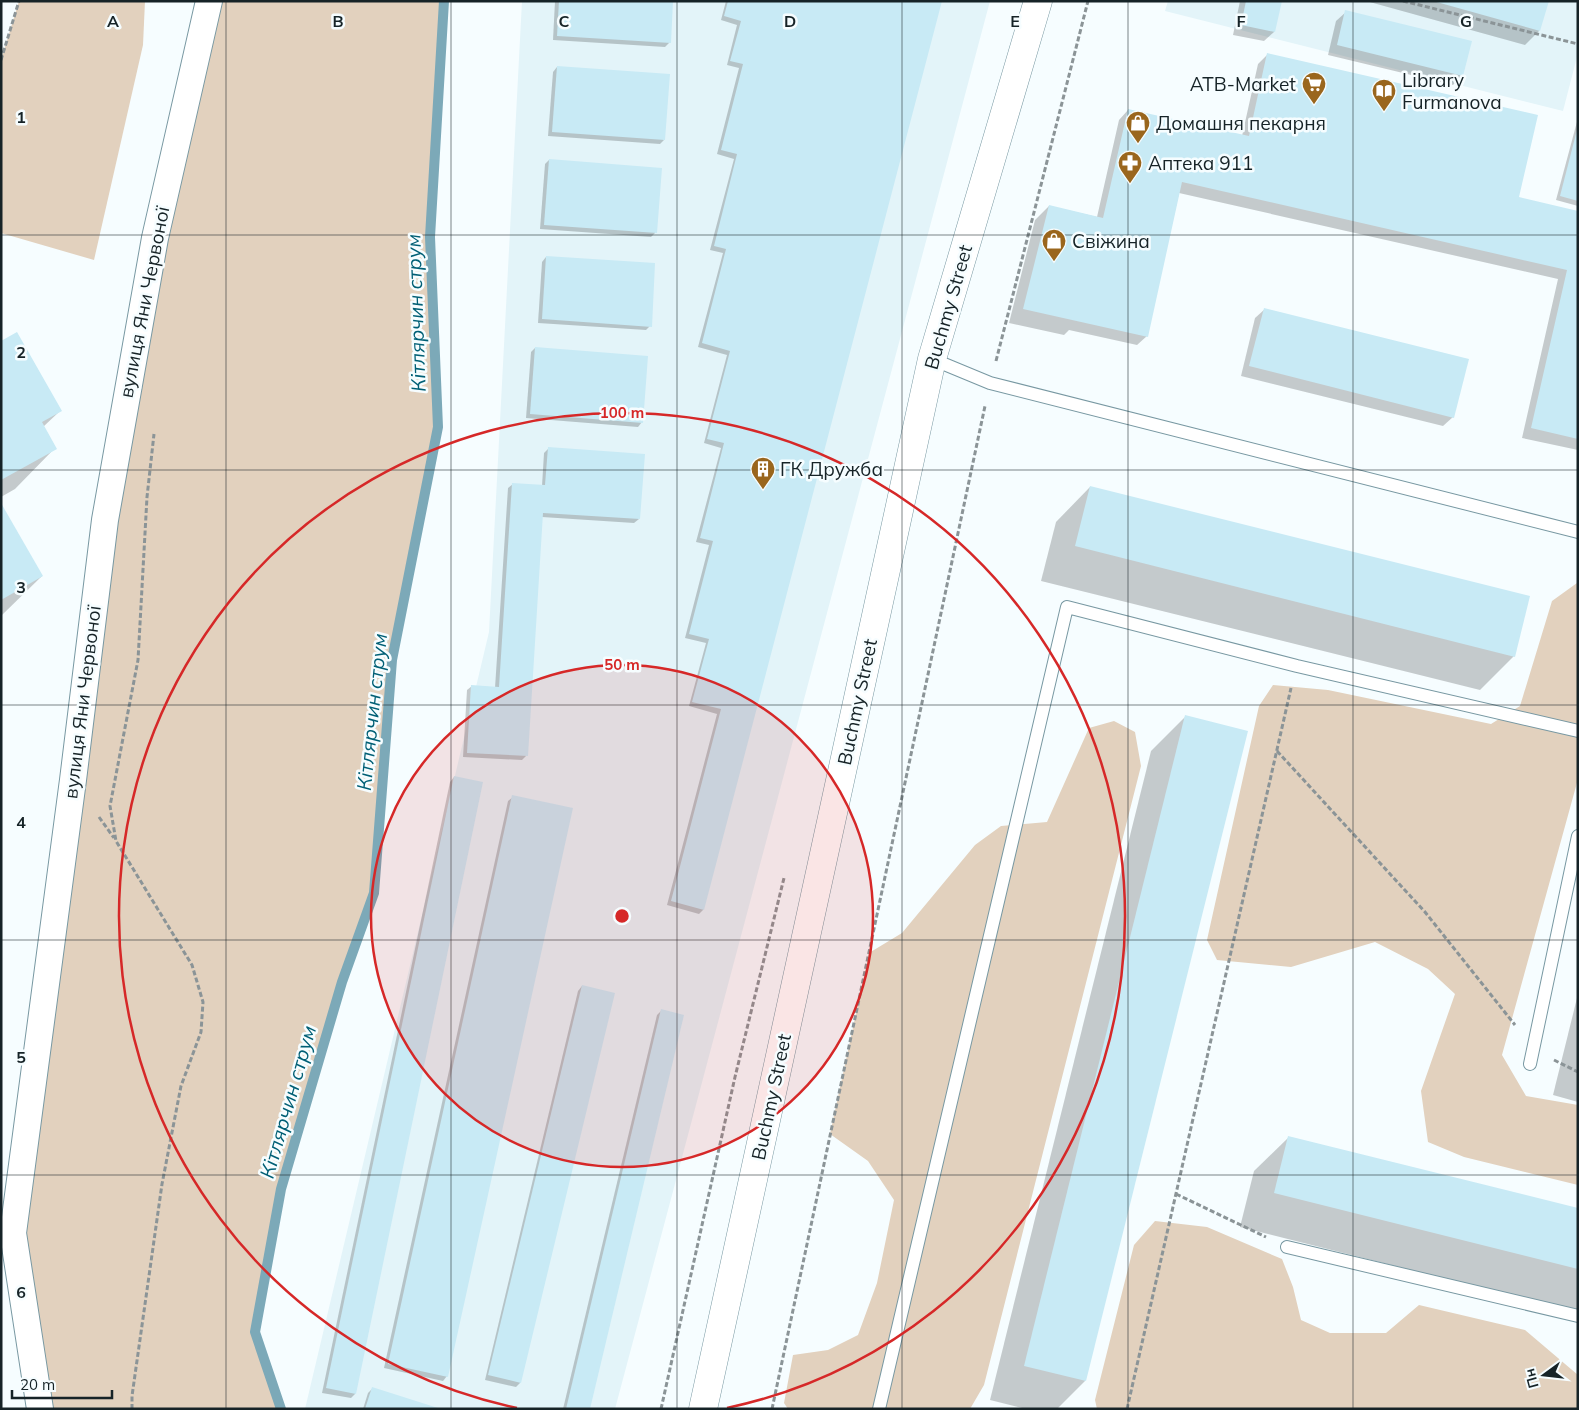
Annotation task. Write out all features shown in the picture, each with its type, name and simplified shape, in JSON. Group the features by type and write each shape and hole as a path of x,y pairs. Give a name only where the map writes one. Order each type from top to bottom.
{"street":[{"name":"вулиця Яни Червоної","path":"40,1409 14,1233 105,520 154,238 210,1"},
{"name":"Buchmy Street","path":"703,1409 932,359 1038,1"}],"lane":[{"path":"932,359 990,382 1578,532"},
{"path":"879,1409 1067,607 1297,666 1578,731"},
{"path":"1530,1064 1578,836"},
{"path":"1287,1247 1578,1316"}],"path":[{"path":"1,60 19,1"},
{"path":"772,1409 990,382 1088,1"},
{"path":"1403,1 1578,44"},
{"path":"132,1409 132,1396 162,1184 182,1086 201,1032 203,1002 192,965 116,840 110,806 138,660 147,497 154,427"},
{"path":"1127,1409 1297,666"},
{"path":"1277,751 1425,912 1534,1048 1578,1072"},
{"path":"1176,1194 1287,1247"}],"shaded area":[{"path":"19,1 145,1 143,45 94,260 1,233 1,60"},
{"path":"209,1 443,1 429,237 436,427 390,660 373,892 341,981 280,1189 254,1332 278,1404 283,1409 40,1409 21,1179 105,520"},
{"path":"522,1 990,1 615,1409 305,1409 489,632"},
{"path":"1168,1 1578,1 1578,53 1563,111 1165,11"},
{"path":"1577,583 1578,779 1502,1055 1526,1096 1578,1105 1578,1185 1464,1157 1428,1142 1421,1091 1455,994 1428,969 1375,942 1291,967 1217,960 1207,940 1259,706 1273,685 1328,690 1491,724 1520,706 1552,601"},
{"path":"1114,721 1135,732 1141,766 984,1385 970,1409 788,1409 784,1403 793,1355 828,1350 858,1335 877,1283 894,1200 868,1161 830,1134 869,953 902,933 975,845 1001,826 1047,822 1089,728"},
{"path":"1155,1221 1207,1227 1282,1259 1293,1287 1301,1320 1330,1333 1386,1333 1419,1305 1525,1330 1578,1375 1578,1409 1097,1409 1095,1400 1134,1245"}],"building":[{"path":"559,1 673,1 671,43 557,36"},
{"name":"ГК Дружба","path":"728,1 942,1 704,910 671,901 721,709 692,702 709,639 689,634 713,541 700,538 724,443 707,439 730,351 702,343 726,249 714,246 737,154 721,150 743,64 730,61 741,21 724,16"},
{"path":"1246,1 1282,1 1275,32 1241,25"},
{"path":"1433,1 1549,1 1540,31"},
{"path":"1345,10 1472,41 1463,76 1337,45"},
{"path":"1267,53 1538,115 1519,197 1578,211 1578,439 1531,428 1567,270 1182,182 1148,337 1023,309 1049,205 1103,218 1128,109 1249,136"},
{"path":"557,66 670,74 665,140 552,132"},
{"path":"1578,130 1578,201 1560,196"},
{"path":"549,159 662,168 657,233 544,225"},
{"path":"546,256 655,263 652,327 542,319"},
{"path":"1264,308 1469,359 1454,418 1249,366"},
{"path":"17,332 62,411 42,422 57,449 1,480 1,341"},
{"path":"535,347 648,356 643,423 530,414"},
{"path":"548,447 645,454 640,519 543,513 528,756 467,753 471,685 499,687 512,483 545,485"},
{"path":"1090,486 1530,596 1515,657 1075,546"},
{"path":"1,503 43,576 1,600"},
{"path":"1185,715 1248,731 1086,1381 1024,1366"},
{"path":"454,776 483,782 356,1394 326,1388"},
{"path":"512,795 573,808 448,1377 388,1364"},
{"path":"582,985 615,993 521,1383 488,1375"},
{"path":"661,1009 684,1015 590,1409 566,1409"},
{"path":"1288,1136 1578,1208 1578,1269 1274,1193"},
{"path":"372,1387 438,1408 438,1409 365,1409"}],"waterway":[{"name":"Кітлярчин струм","path":"281,1409 255,1332 281,1189 342,982 374,893 392,660 438,427 430,237 444,1"}],"place":[{"name":"ATB-Market","path":"1314,105"},
{"name":"Library Furmanova","path":"1384,112"},
{"name":"Домашня пекарня","path":"1138,144"},
{"name":"Аптека 911","path":"1130,184"},
{"name":"Свіжина","path":"1054,262"},
{"name":"ГК Дружба","path":"763,490"}]}
